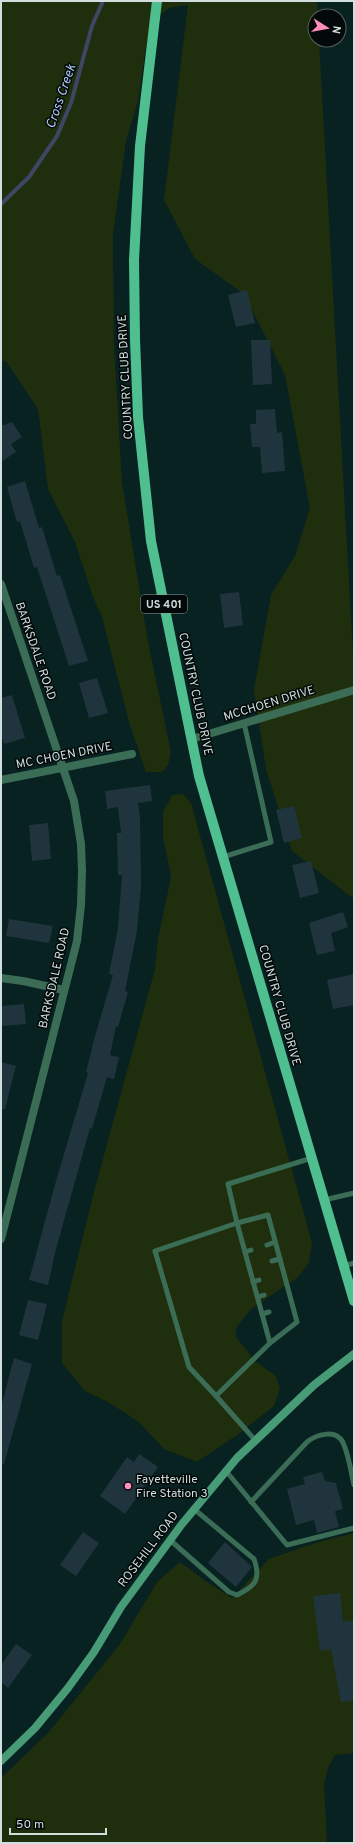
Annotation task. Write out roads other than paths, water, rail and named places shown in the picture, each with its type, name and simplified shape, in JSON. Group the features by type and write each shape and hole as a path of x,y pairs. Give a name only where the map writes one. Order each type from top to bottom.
{"main road":[{"name":"COUNTRY CLUB DRIVE","path":"157,1 140,146 135,244 135,339 138,418 151,541 199,776 354,1301"},
{"name":"ROSEHILL ROAD","path":"1,1761 35,1728 68,1688 94,1652 121,1607 170,1540 226,1471 256,1440 314,1385 354,1354"}],"street":[{"name":"BARKSDALE ROAD","path":"1,584 3,599 64,767 74,801 81,844 82,870 81,905 77,941 1,1239"},
{"name":"MCCHOEN DRIVE","path":"192,739 354,690"},
{"name":"MC CHOEN DRIVE","path":"1,780 132,754"},
{"path":"1,978 64,990"}],"lane":[{"path":"223,857 271,842 244,723"},
{"path":"270,1343 253,1282 252,1267 245,1252 228,1184 312,1158"},
{"path":"324,1200 354,1193"},
{"path":"216,1396 270,1343 297,1322 268,1216 237,1223 155,1251 189,1367 256,1440"},
{"path":"267,1245 275,1242"},
{"path":"245,1252 251,1250"},
{"path":"272,1261 280,1259"},
{"path":"344,1266 354,1263"},
{"path":"277,1274 283,1272"},
{"path":"253,1282 259,1280"},
{"path":"281,1289 288,1287"},
{"path":"258,1297 264,1295"},
{"path":"286,1305 292,1303"},
{"path":"262,1314 268,1312"},
{"path":"251,1502 307,1442 315,1435 324,1433 338,1438 344,1443 354,1484"},
{"path":"226,1471 287,1545 354,1528"},
{"path":"170,1540 229,1592 237,1595 247,1590 256,1581 258,1570 254,1558 194,1509"}],"waterway":[{"name":"Cross Creek","path":"1,204 29,177 57,136 71,103 92,26 103,1"}],"place":[{"name":"Fayetteville Fire Station 3","path":"128,1486"}]}
